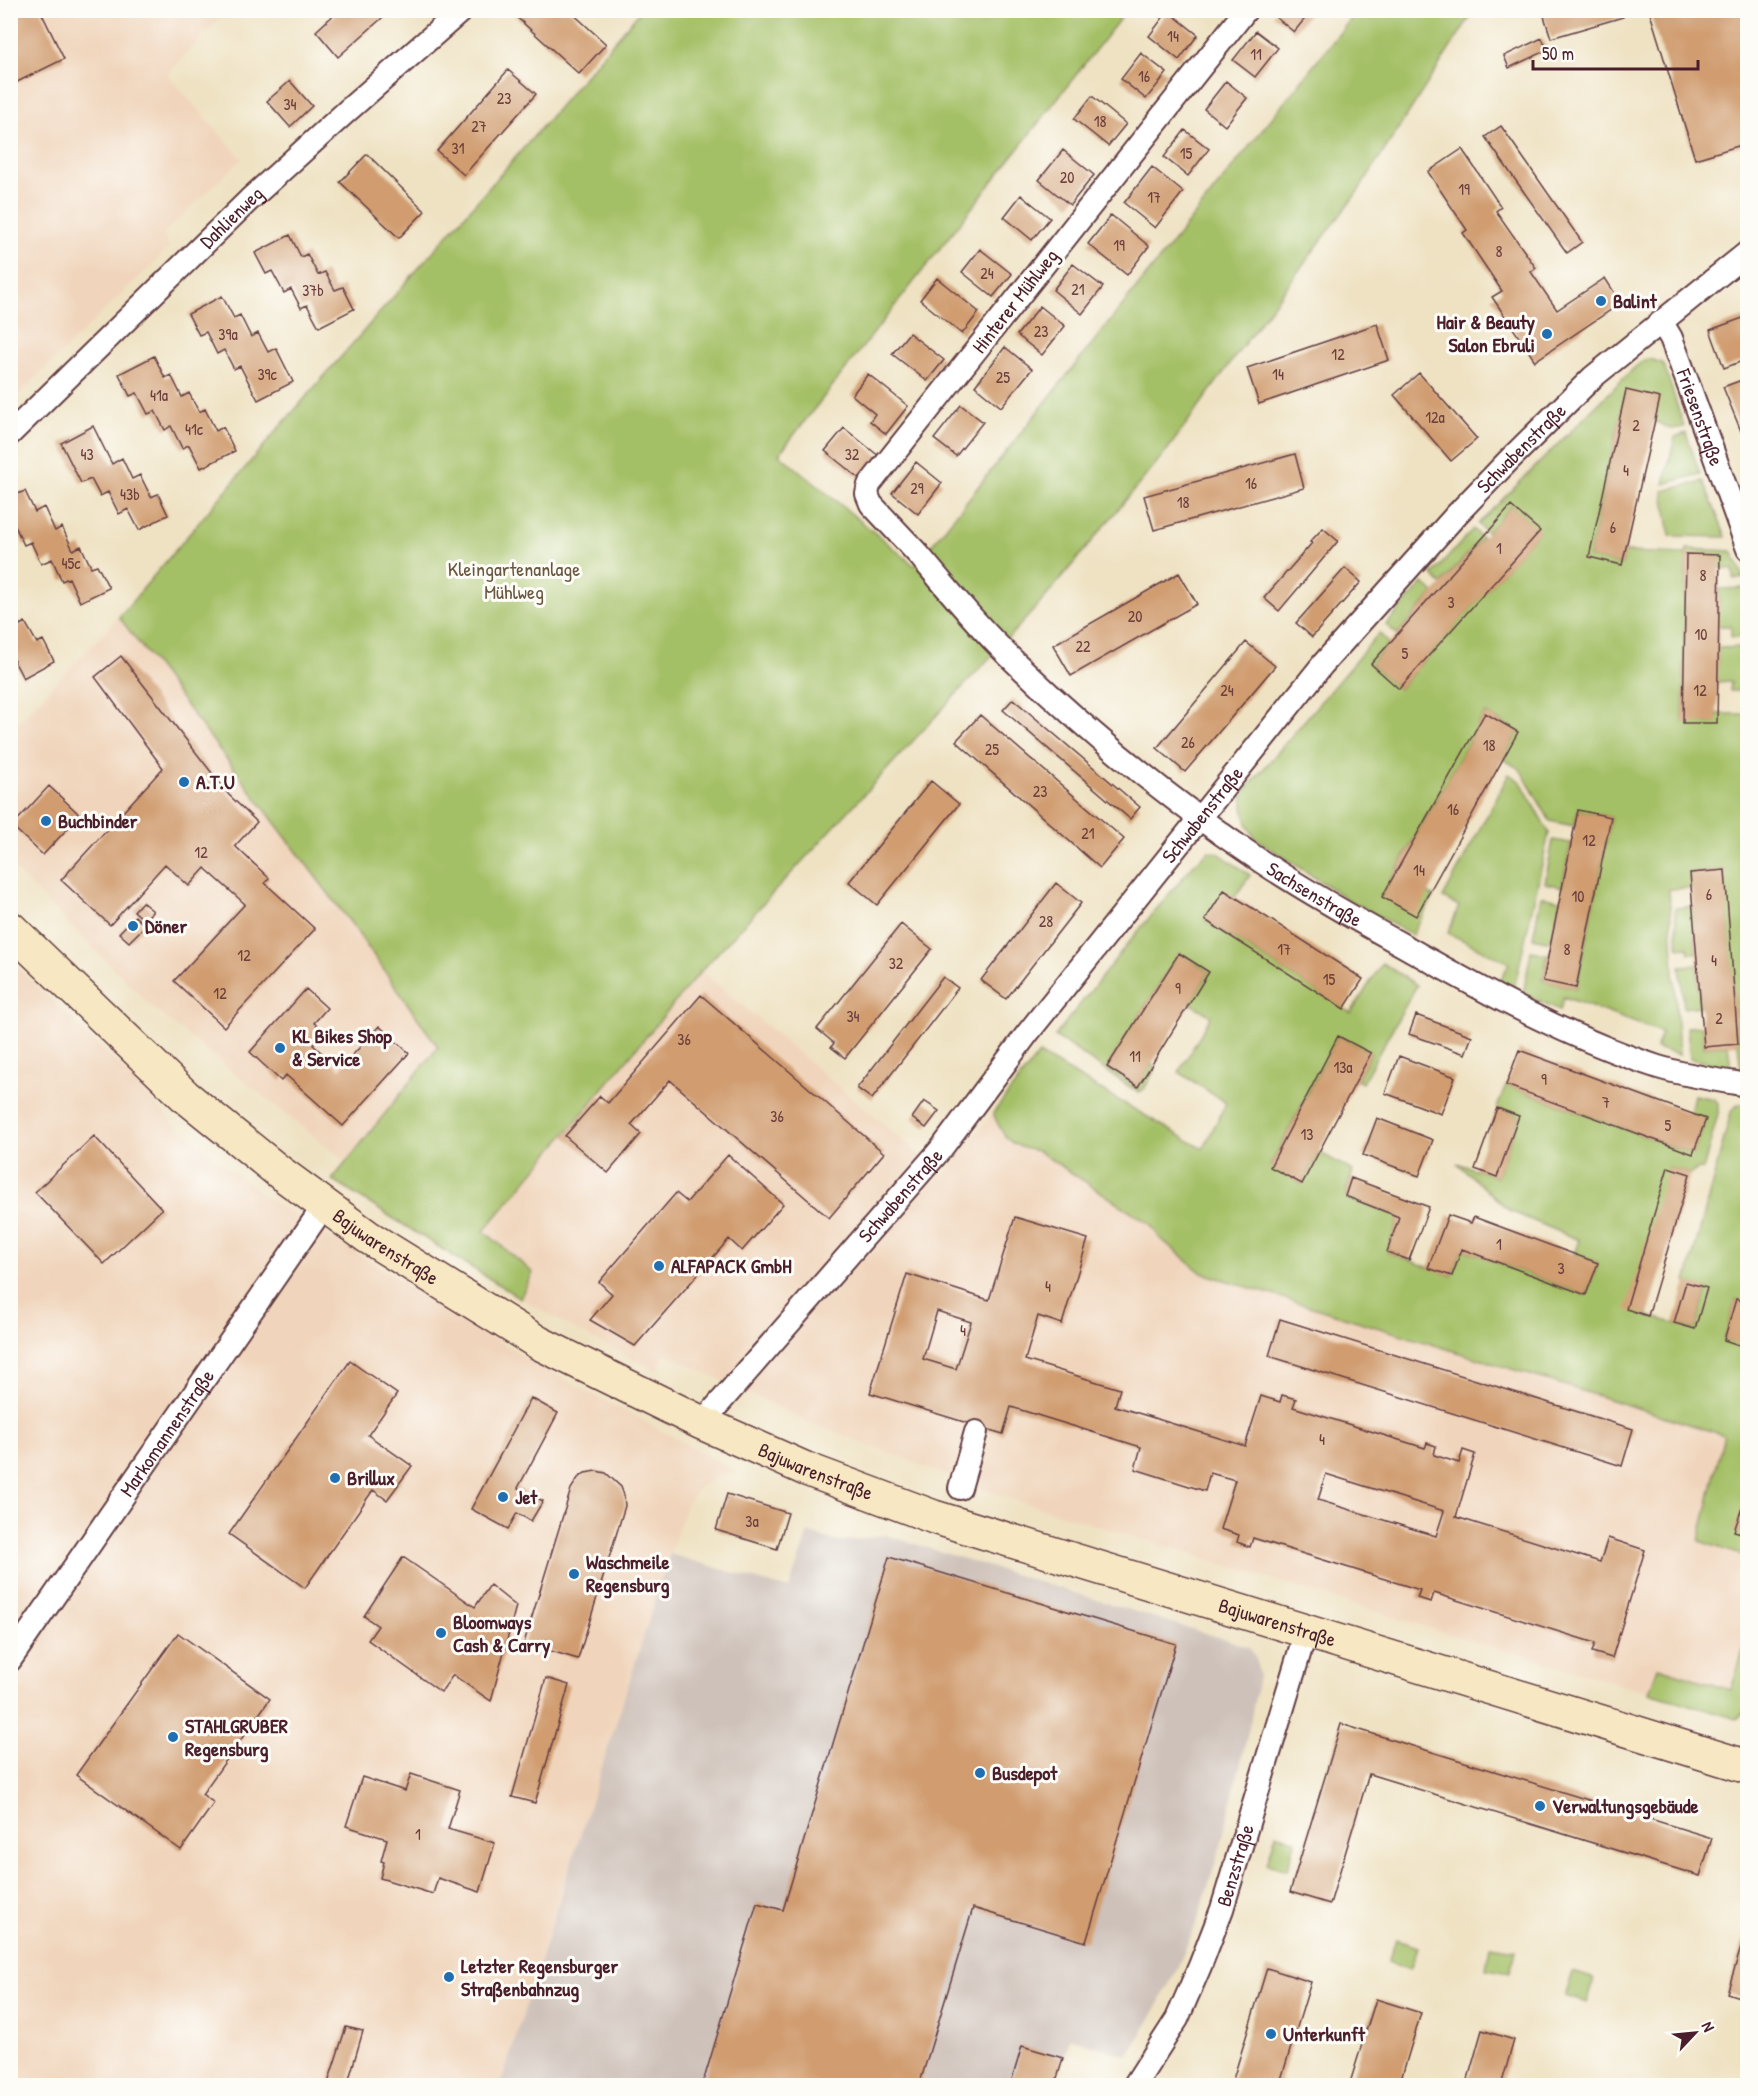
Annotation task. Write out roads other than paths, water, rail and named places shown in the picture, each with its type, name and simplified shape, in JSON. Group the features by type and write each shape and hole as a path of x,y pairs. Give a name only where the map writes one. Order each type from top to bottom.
{"street":[{"name":"Dahlienweg","path":"10,434 249,200 346,111 462,10"},
{"name":"Hinterer Mühlweg","path":"948,590 871,504 867,494 869,485 1246,10"},
{"name":"Schwabenstraße","path":"702,1423 941,1149 1026,1034 1323,664 1457,514 1593,377 1748,252"},
{"name":"Friesenstraße","path":"1662,322 1678,357 1748,549"},
{"name":"Sachsenstraße","path":"948,590 1012,660 1072,716 1127,762 1199,818 1264,863 1331,905 1512,1006 1561,1029 1658,1067 1687,1075 1748,1085"},
{"name":"Bajuwarenstraße","path":"10,928 185,1096 324,1206 368,1237 539,1344 702,1423 806,1469 934,1517 1748,1767"},
{"name":"Markomannenstraße","path":"10,1660 324,1206"},
{"path":"960,1488 976,1432"},
{"name":"Benzstraße","path":"1134,2085 1177,2019 1219,1919 1306,1631"}],"place":[{"name":"Balint","path":"1601,301"},
{"name":"Hair & Beauty Salon Ebruli","path":"1547,334"},
{"name":"A.T.U","path":"184,782"},
{"name":"Buchbinder","path":"46,821"},
{"name":"Döner","path":"133,926"},
{"name":"KL Bikes Shop & Service","path":"280,1048"},
{"name":"ALFAPACK GmbH","path":"659,1266"},
{"name":"Brillux","path":"335,1478"},
{"name":"Jet","path":"503,1497"},
{"name":"Waschmeile Regensburg","path":"574,1574"},
{"name":"Bloomways Cash & Carry","path":"441,1633"},
{"name":"STAHLGRUBER Regensburg","path":"173,1737"},
{"name":"Busdepot","path":"980,1773"},
{"name":"Verwaltungsgebäude","path":"1540,1806"},
{"name":"Letzter Regensburger Straßenbahnzug","path":"449,1977"},
{"name":"Unterkunft","path":"1271,2034"}],"park label":[{"name":"Kleingartenanlage Mühlweg","path":"514,580"}]}
